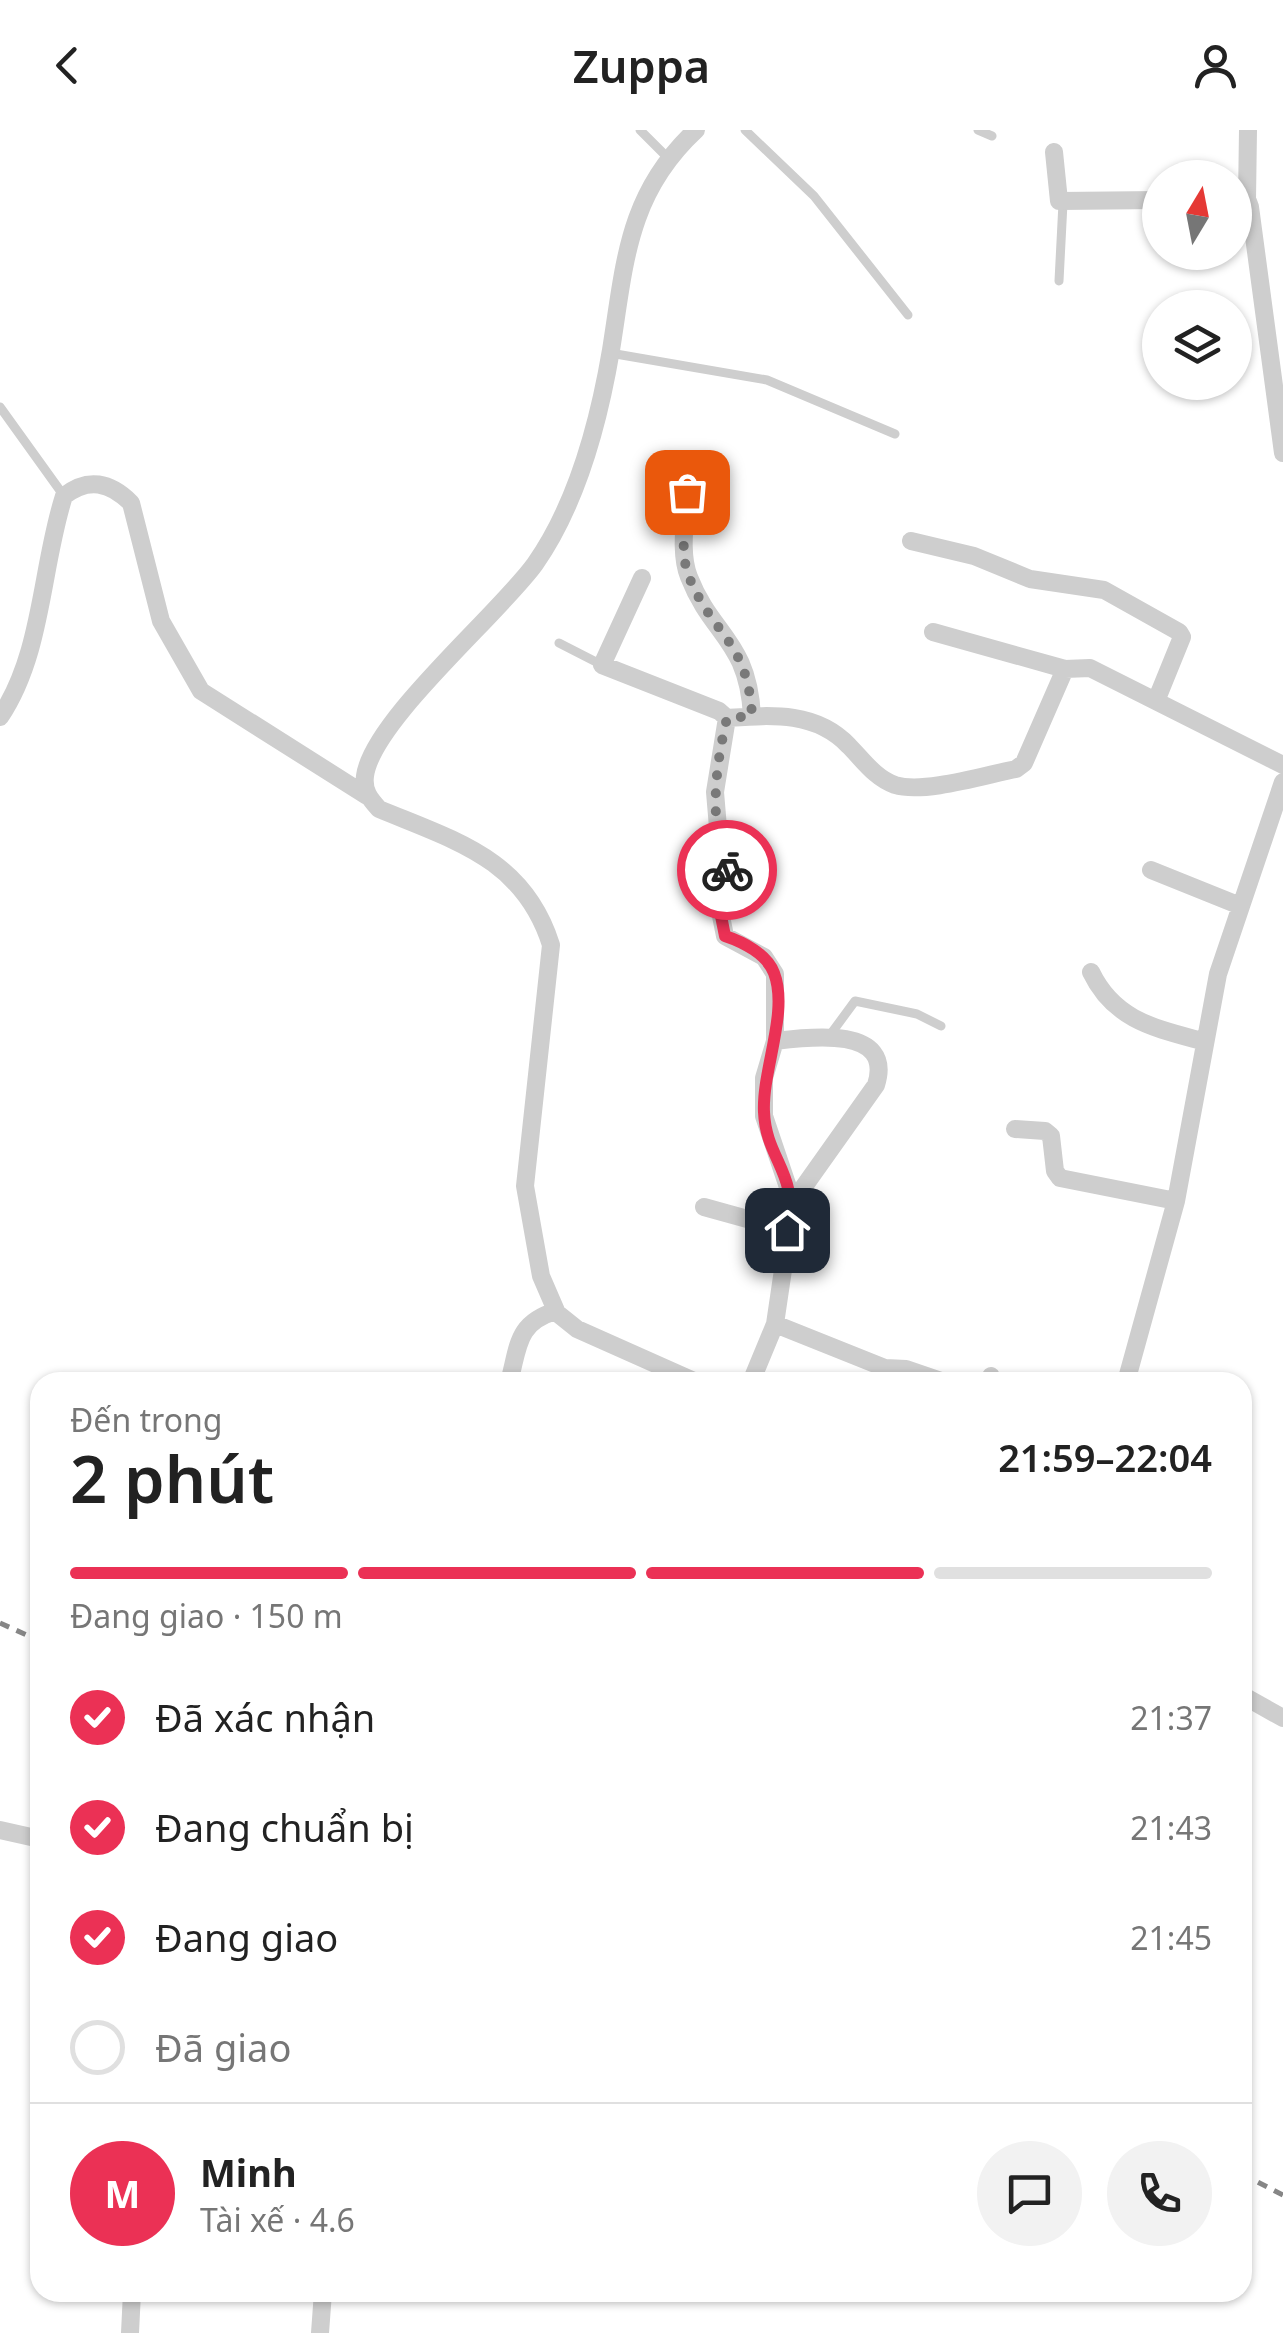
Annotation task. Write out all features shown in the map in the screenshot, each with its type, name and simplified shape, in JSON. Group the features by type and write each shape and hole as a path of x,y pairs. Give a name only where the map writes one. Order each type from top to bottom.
{"street":[{"path":"366,796 365,777 373,752 432,676 535,563 574,488 610,354 628,244 638,210 667,157 696,130"},
{"path":"1245,160 1248,130"},
{"path":"1054,152 1058,197 1063,204 1142,201"},
{"path":"1252,265 1283,453"},
{"path":"0,717 13,698 38,616 64,496 77,486 104,484 131,503 161,621 200,691 366,796 379,809 492,860 520,884 541,914 551,946 524,1186 541,1276 556,1310 578,1330 673,1372"},
{"path":"687,492 684,558 689,578 744,663 752,716"},
{"path":"910,541 974,556 1030,579 1104,590 1179,632 1182,637 1156,701"},
{"path":"642,578 602,665 719,711 727,718 790,715 818,724 845,741 884,780 900,787 920,787 1016,769 1024,763 1065,669"},
{"path":"933,632 1065,669 1090,668 1283,764"},
{"path":"727,718 715,792 720,851 728,872 721,916 725,936 764,958 775,974 775,1040 764,1078 764,1116 793,1202"},
{"path":"1129,1372 1176,1201 1202,1041 1238,906 1283,782"},
{"path":"1151,870 1238,906"},
{"path":"1091,972 1101,992 1139,1023 1202,1041"},
{"path":"755,1372 774,1324 793,1202 878,1078 874,1057 854,1040 830,1035 775,1040"},
{"path":"1014,1129 1046,1131 1051,1136 1055,1171 1060,1178 1176,1201"},
{"path":"704,1208 787,1230"},
{"path":"512,1372 523,1331 531,1320 556,1310"},
{"path":"774,1324 885,1368 915,1372"},
{"path":"1252,1701 1283,1718"},
{"path":"0,1830 30,1837"},
{"path":"130,2333 132,2302"},
{"path":"320,2333 322,2302"}],"lane":[{"path":"640,130 667,157"},
{"path":"745,130 814,196 908,315"},
{"path":"978,130 992,136"},
{"path":"1058,281 1063,204"},
{"path":"610,354 766,380 894,434"},
{"path":"0,406 64,496"},
{"path":"559,643 602,665"},
{"path":"830,1035 855,1001 917,1014 942,1026"}],"railway":[{"path":"0,1623 30,1636"},
{"path":"1252,2179 1283,2195"}],"way so far":[{"path":"687,492 684,558 689,578 744,663 750,694 752,716 727,718 717,758 715,792 720,851 727,870"}],"route":[{"path":"727,870 721,916 725,936 764,958 775,974 775,1040 764,1078 764,1116 793,1202 787,1230"}]}
